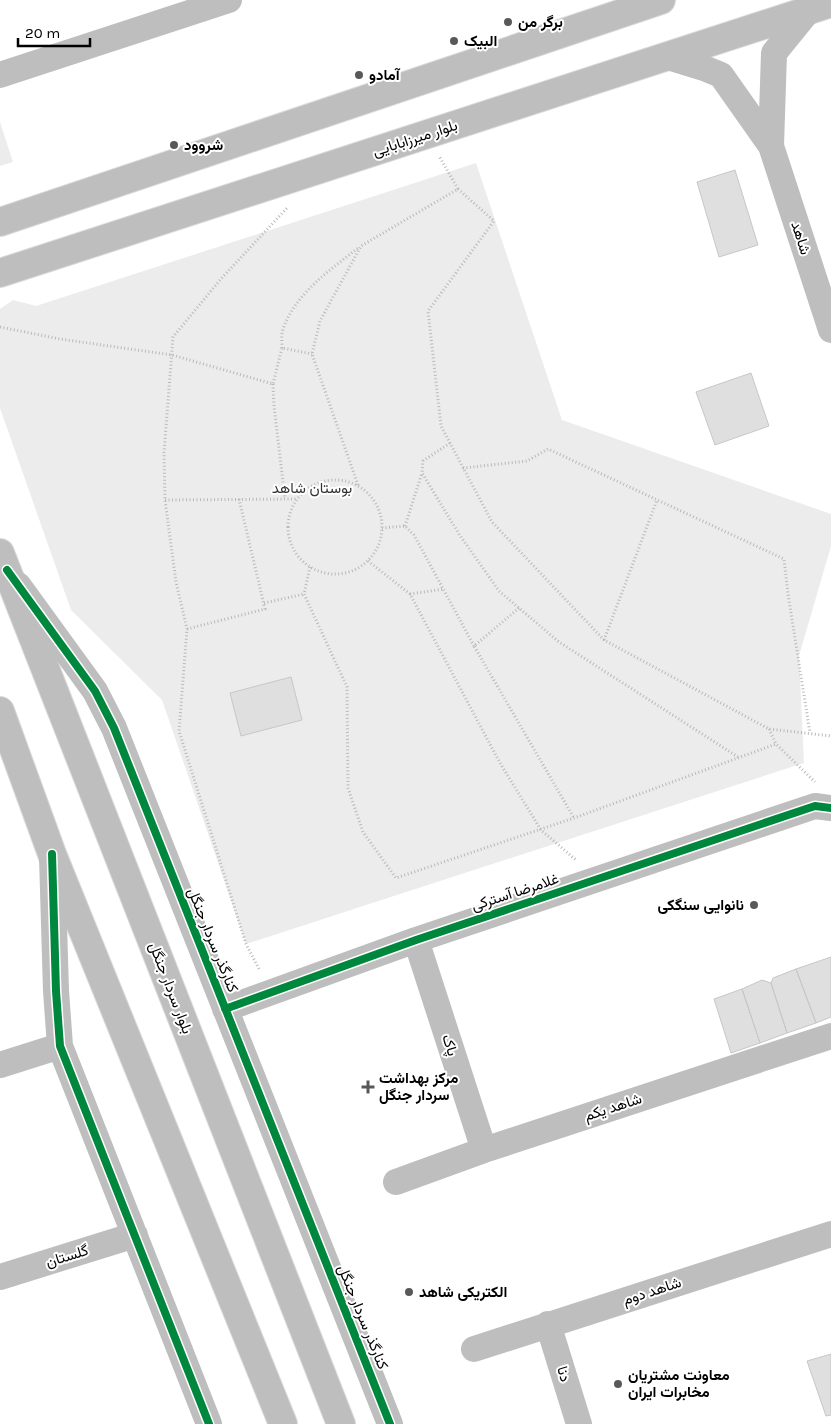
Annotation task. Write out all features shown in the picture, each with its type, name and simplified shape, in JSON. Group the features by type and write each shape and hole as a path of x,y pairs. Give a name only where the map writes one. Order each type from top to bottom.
{"main road":[{"path":"0,222 661,0"},
{"name":"بلوار میرزابابایی","path":"0,273 820,6"},
{"name":"بلوار سردار جنگل","path":"4,561 341,1424"},
{"path":"0,711 52,854 283,1424"}],"street":[{"path":"0,75 229,0"},
{"name":"شاهد","path":"771,146 774,53 820,6"},
{"name":"شاهد","path":"665,56 721,75 771,146 831,330"},
{"name":"کنارگذر سردار جنگل","path":"4,561 95,691 114,728 390,1424"},
{"name":"غلامرضا آسترکی","path":"226,1009 416,940 598,879 826,798"},
{"path":"52,854 56,991 60,1046 134,1235 201,1422"},
{"name":"پاک","path":"416,940 484,1150"},
{"name":"شاهد یکم","path":"396,1182 484,1150 831,1036"},
{"path":"0,1065 60,1046"},
{"name":"شاهد دوم","path":"474,1349 831,1234"},
{"name":"گلستان","path":"0,1277 134,1235"},
{"name":"دنا","path":"548,1324 579,1424"}],"path":[{"path":"426,134 458,189 494,221 428,311 441,426 492,522 604,640 769,729 831,736"},
{"path":"285,499 273,384 282,348 282,331 292,309 324,274 361,246 458,189"},
{"path":"270,992 246,944 179,731 187,629 176,582 165,500 164,453 173,337 220,280 293,202"},
{"path":"358,486 312,354 320,321 361,246"},
{"path":"0,327 60,339 172,355 273,384"},
{"path":"282,348 312,354"},
{"path":"405,526 424,461 450,443"},
{"path":"463,468 527,461 548,449 784,560 810,733"},
{"path":"422,472 459,534 499,591 559,642 738,758"},
{"path":"345,480 358,486 370,494 378,506 382,520 382,535 377,549 368,561 355,569 340,574 324,572 310,567 299,556 291,543 288,528 290,512 307,489 319,483 345,480"},
{"path":"187,629 265,609 239,499"},
{"path":"165,500 298,499"},
{"path":"604,640 657,500"},
{"path":"382,528 405,526 414,535 474,646 574,818"},
{"path":"368,561 410,594 500,763 541,830 598,879"},
{"path":"310,567 304,594 347,687 348,788 364,832 396,878 541,830 776,744"},
{"path":"410,594 444,589"},
{"path":"264,603 304,594"},
{"path":"474,646 519,608"},
{"path":"769,729 776,744 826,798"}],"green space":[{"path":"0,122 13,162 0,166"},
{"name":"بوستان شاهد","path":"476,163 562,420 831,514 831,546 799,656 804,763 246,944 162,700 71,610 0,408 0,309 13,300 36,306"}],"building":[{"path":"735,170 758,245 719,257 697,182"},
{"path":"751,373 769,426 715,445 696,392"},
{"path":"291,677 302,720 241,736 230,693"},
{"path":"831,957 831,1017 816,1023 796,969"},
{"path":"796,969 816,1023 787,1033 771,983 773,978"},
{"path":"762,980 771,983 787,1033 760,1043 742,989"},
{"path":"742,989 760,1043 731,1053 714,999"},
{"path":"831,1354 831,1415 826,1416 807,1361"}],"cycle path":[{"path":"7,570 95,691 114,728 390,1424"},
{"path":"225,1009 416,940 815,806 831,808"},
{"path":"52,854 56,991 60,1046 209,1424"}],"place":[{"name":"برگر من","path":"508,22"},
{"name":"البیک","path":"454,41"},
{"name":"آمادو","path":"359,75"},
{"name":"شروود","path":"174,145"},
{"name":"نانوایی سنگکی","path":"754,905"},
{"name":"مرکز بهداشت سردار جنگل","path":"368,1087"},
{"name":"الکتریکی شاهد","path":"409,1292"},
{"name":"معاونت مشتریان مخابرات ایران","path":"618,1384"}]}
